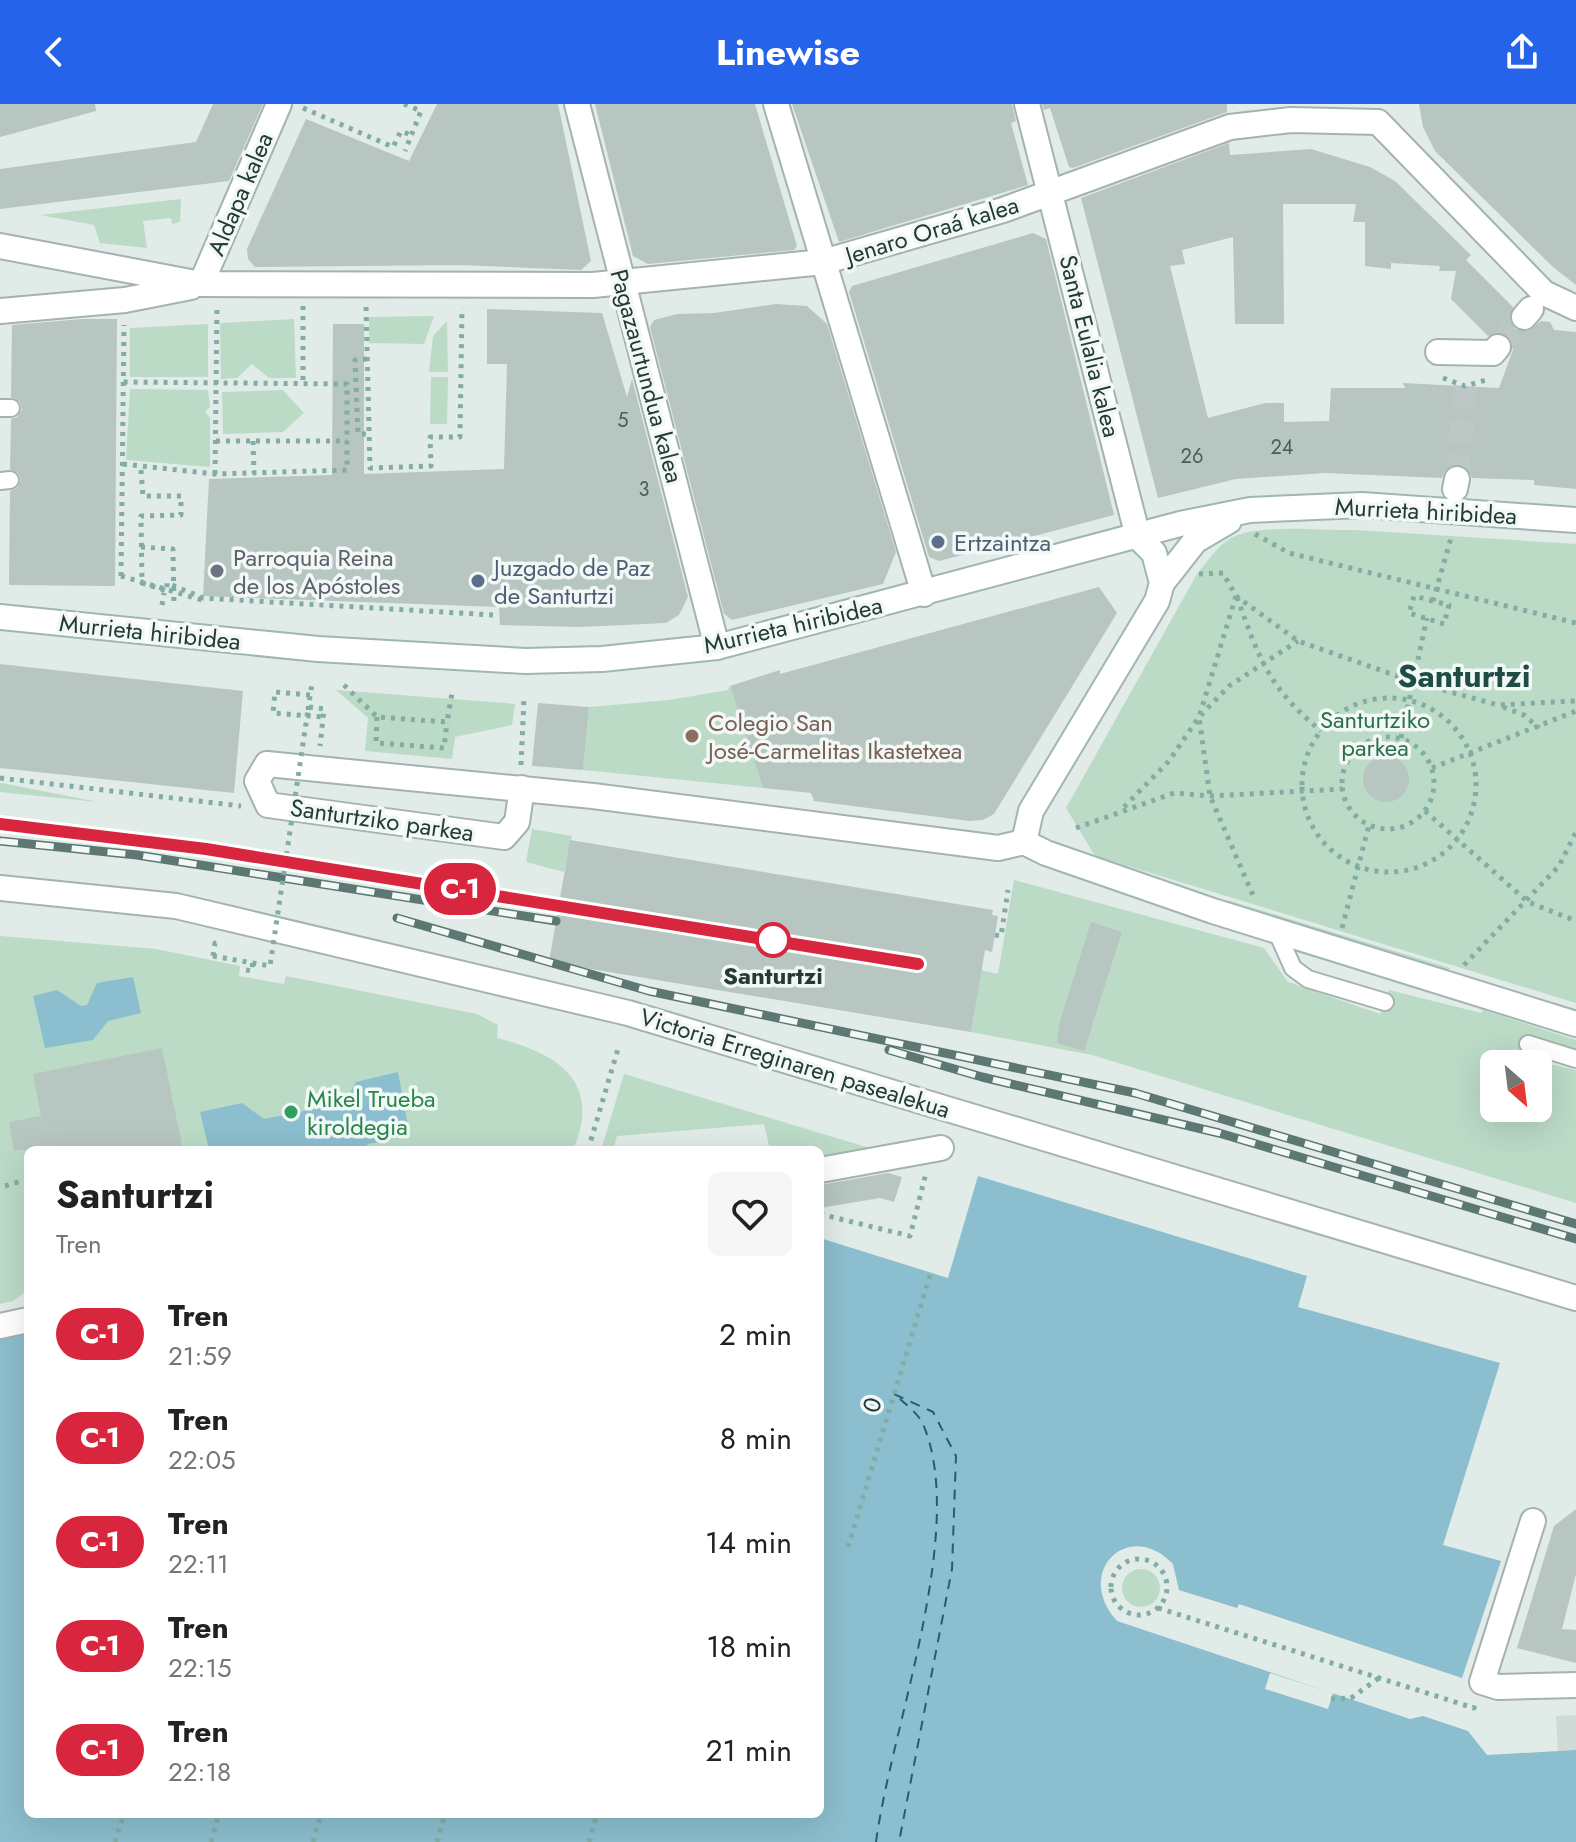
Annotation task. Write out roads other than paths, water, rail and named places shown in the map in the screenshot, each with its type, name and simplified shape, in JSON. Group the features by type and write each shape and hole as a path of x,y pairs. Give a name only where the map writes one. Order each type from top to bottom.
{"street":[{"name":"Pagazaurtundua kalea","path":"577,104 717,647"},
{"path":"776,104 924,594"},
{"name":"Santa Eulalia kalea","path":"1027,104 1138,537 1154,553 1162,583"},
{"name":"Aldapa kalea","path":"201,284 289,105"},
{"name":"Jenaro Oraá kalea","path":"0,246 201,284 593,285 823,262 1003,210 1230,127 1384,113 1544,293 1576,308"},
{"name":"Jenaro Oraá kalea","path":"0,311 125,300 201,284"},
{"path":"1438,352 1493,353 1498,347"},
{"name":"Murrieta hiribidea","path":"0,617 303,648 525,661 602,659 717,647 1138,537 1250,521 1392,504 1576,520"},
{"path":"1024,842 1031,811 1157,601 1162,583 1195,541 1250,521"},
{"name":"Santurtziko parkea","path":"522,781 517,822 504,837 268,805 257,781 267,764 522,781 998,848 1024,842 1046,853 1276,930 1576,1024"},
{"name":"Victoria Erreginaren pasealekua","path":"0,888 176,906 628,1013 1576,1298"},
{"path":"824,1169 941,1148"},
{"path":"0,1326 24,1321"},
{"path":"1533,1521 1482,1682 1498,1687 1568,1686"}],"lane":[{"path":"1276,930 1293,968 1308,979 1385,1002"},
{"path":"1528,1044 1576,1059"}],"water":[{"path":"133,977 141,1013 108,1021 93,1040 45,1048 33,996 57,990 81,1006 87,1005 97,983"},
{"path":"398,1072 410,1136 367,1146 208,1146 200,1112 242,1103 264,1119 344,1103 356,1082"},
{"path":"978,1176 1307,1276 1298,1307 1500,1363 1443,1545 1501,1561 1462,1678 1239,1604 1237,1608 1179,1590 1173,1564 1156,1551 1139,1546 1124,1549 1112,1557 1104,1569 1101,1585 1105,1603 1117,1621 1410,1719 1423,1716 1468,1731 1487,1755 1576,1750 1576,1842 0,1842 0,1339 24,1335 24,1818 824,1818 824,1239 948,1278"}],"tunnel":[{"path":"1498,347 1524,317"},
{"path":"1457,479 1465,386"}],"railway":[{"path":"0,824 176,844 558,905"},
{"path":"0,841 137,855 556,921"},
{"path":"397,918 649,991 1135,1093 1576,1224"},
{"path":"889,1050 982,1077 1219,1133 1576,1239"}],"train":[{"name":"C-1","path":"0,824 66,830 358,872 918,964"}],"place":[{"name":"Ertzaintza","path":"938,542"},
{"name":"Parroquia Reina de los Apóstoles","path":"217,571"},
{"name":"Juzgado de Paz de Santurtzi","path":"478,581"},
{"name":"Colegio San José-Carmelitas Ikastetxea","path":"692,736"},
{"name":"Santurtzi","path":"773,940"},
{"name":"Mikel Trueba kiroldegia","path":"291,1112"}],"district":[{"name":"Santurtzi","path":"1464,676"}]}
